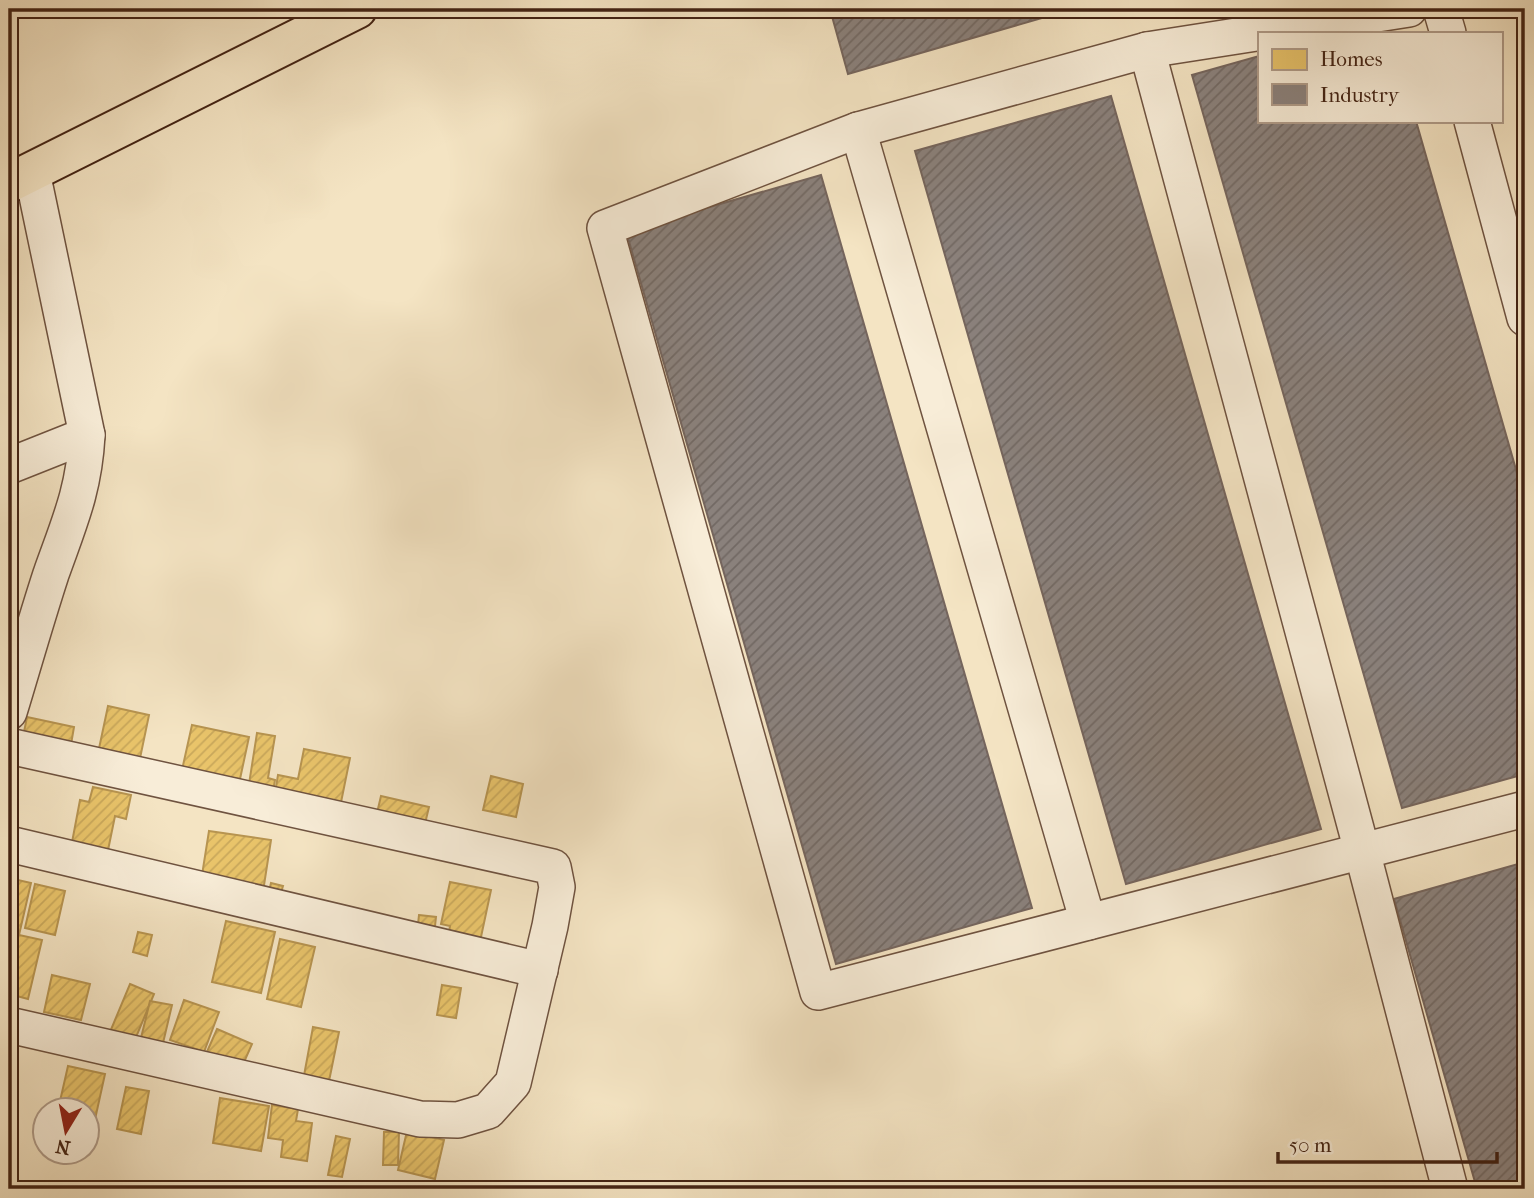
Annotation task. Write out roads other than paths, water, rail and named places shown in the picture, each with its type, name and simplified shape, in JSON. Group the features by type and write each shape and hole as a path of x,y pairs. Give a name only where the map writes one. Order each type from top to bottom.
{"main road":[{"path":"20,177 356,9"}],"street":[{"path":"1262,32 1409,9"},
{"path":"1441,9 1448,32"},
{"path":"1258,33 1147,50 858,130 605,228 818,992 1525,809"},
{"path":"1147,50 1450,1189"},
{"path":"1472,122 1525,318"},
{"path":"858,130 1088,922"},
{"path":"9,712 51,575 77,506 85,469 88,435 20,177"},
{"path":"9,466 88,435"},
{"path":"9,746 553,867 557,887 513,1083 488,1111 458,1120 420,1119 9,1025"},
{"path":"9,844 540,970"}]}
